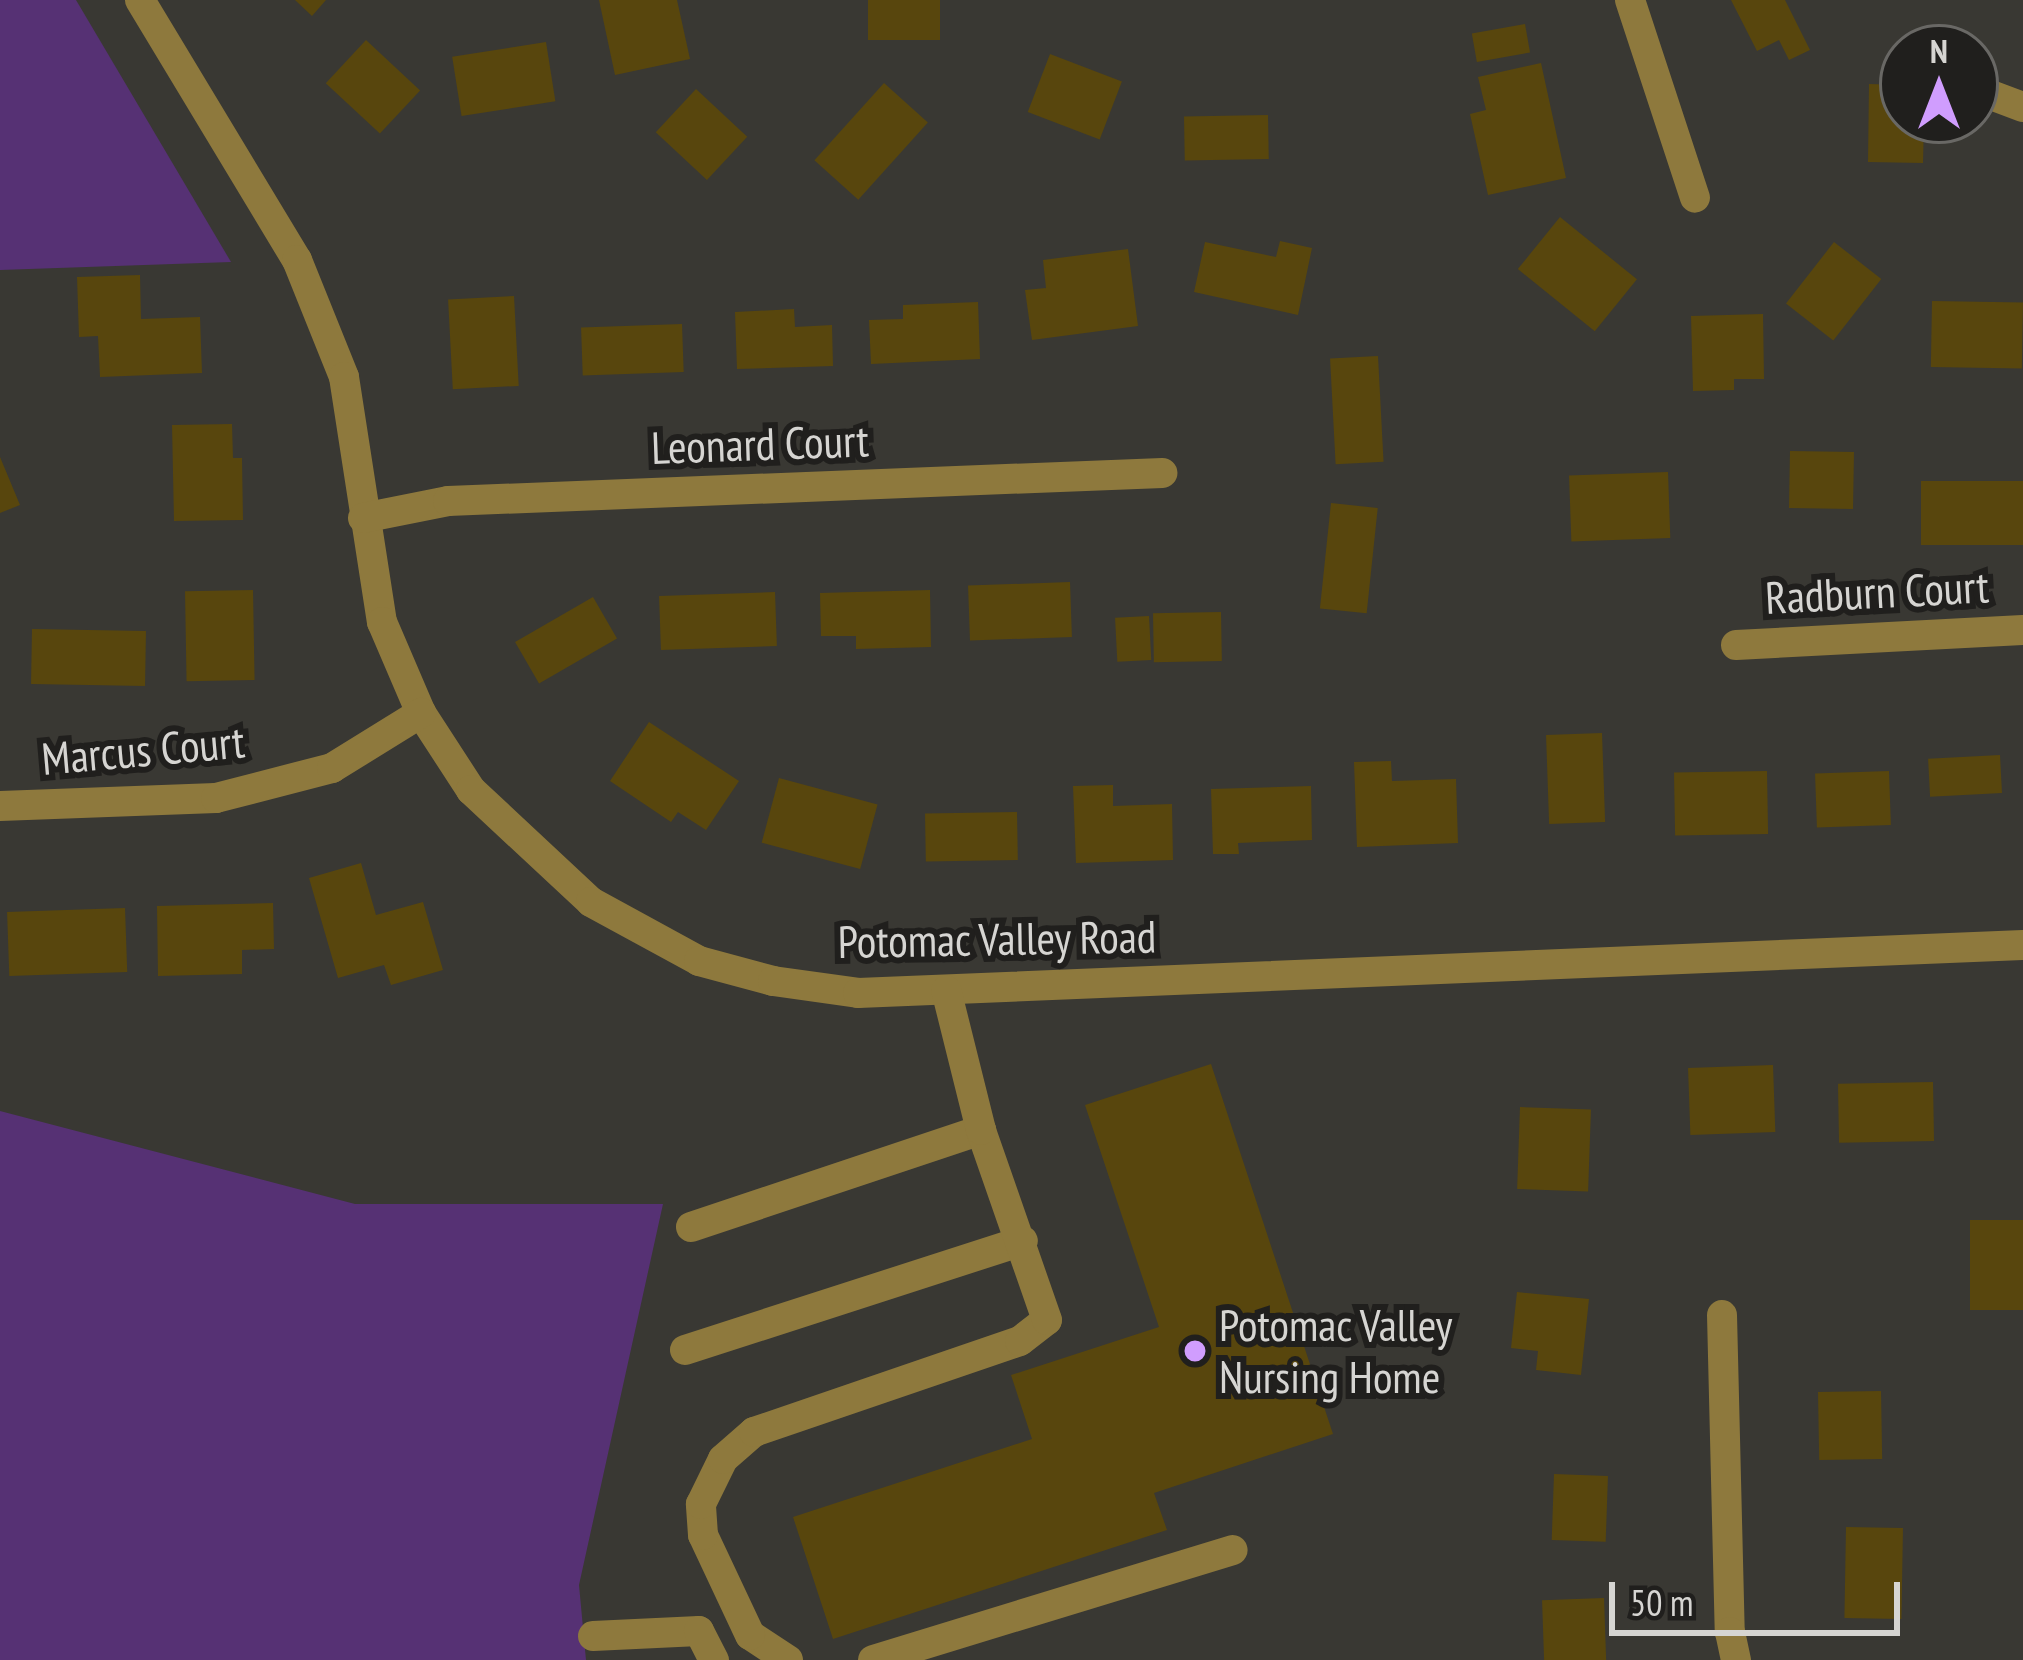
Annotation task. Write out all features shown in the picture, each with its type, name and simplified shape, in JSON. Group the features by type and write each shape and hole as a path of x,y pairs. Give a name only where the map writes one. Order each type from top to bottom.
{"street":[{"name":"Potomac Valley Road","path":"140,0 297,260 344,376 382,622 421,713 472,790 591,902 699,961 772,981 858,993 2023,945"},
{"path":"1630,0 1695,198"},
{"name":"Leonard Court","path":"363,518 448,501 1162,473"},
{"name":"Radburn Court","path":"1736,645 2023,630"},
{"name":"Marcus Court","path":"0,806 216,798 332,768 421,713"},
{"path":"779,1658 750,1635 703,1535 701,1504 723,1460 754,1432 1019,1341 1047,1320 980,1130 946,990"},
{"path":"691,1227 980,1130"},
{"path":"685,1350 1022,1241"},
{"path":"1722,1315 1730,1632 1736,1660"},
{"path":"872,1660 1232,1550"},
{"path":"593,1636 699,1631 714,1660"}],"shaded area":[{"path":"0,0 76,0 231,262 0,270"},
{"path":"0,1111 355,1204 663,1204 579,1585 586,1660 0,1660"}],"building":[{"path":"295,0 326,0 312,16"},
{"path":"599,0 677,0 690,59 615,75"},
{"path":"868,0 940,0 940,40 868,40"},
{"path":"1731,0 1785,0 1810,50 1789,60 1779,40 1757,51"},
{"path":"1525,24 1530,53 1477,62 1472,33"},
{"path":"366,40 420,90 380,134 326,83"},
{"path":"546,42 555,101 462,116 452,57"},
{"path":"1050,54 1122,82 1100,139 1028,112"},
{"path":"1541,63 1566,178 1488,195 1470,114 1486,110 1478,77"},
{"path":"884,83 928,122 858,200 814,160"},
{"path":"1869,84 1879,84 1879,144 1923,144 1923,163 1868,162"},
{"path":"696,89 747,137 707,180 656,132"},
{"path":"1268,115 1269,159 1185,160 1184,116"},
{"path":"1560,217 1637,279 1595,331 1518,269"},
{"path":"1280,241 1312,248 1298,315 1194,292 1205,242 1276,257"},
{"path":"1834,242 1881,279 1833,340 1786,303"},
{"path":"1128,249 1138,326 1032,340 1025,290 1046,288 1043,260"},
{"path":"140,275 141,319 200,317 202,373 100,377 98,336 79,337 77,277"},
{"path":"514,296 519,386 453,389 448,299"},
{"path":"1932,301 2023,303 2022,369 1931,367"},
{"path":"978,302 980,359 871,364 869,320 903,319 903,305"},
{"path":"794,309 795,327 832,325 833,366 737,369 735,312"},
{"path":"1763,314 1764,379 1734,379 1734,390 1693,391 1691,316"},
{"path":"682,324 684,372 583,375 581,328"},
{"path":"1378,356 1384,462 1336,464 1330,359"},
{"path":"232,424 233,458 242,458 243,520 174,521 172,425"},
{"path":"1790,451 1854,452 1853,509 1789,508"},
{"path":"0,457 20,505 0,513"},
{"path":"1668,472 1670,538 1571,541 1569,475"},
{"path":"1921,481 2023,481 2023,545 1921,545"},
{"path":"1331,503 1378,508 1367,613 1320,608"},
{"path":"1070,582 1072,637 970,641 968,586"},
{"path":"253,590 255,680 187,681 185,591"},
{"path":"930,590 931,647 856,649 856,636 821,636 820,593"},
{"path":"775,592 777,646 661,650 659,596"},
{"path":"593,597 617,639 539,684 515,642"},
{"path":"1221,612 1222,661 1154,662 1153,613"},
{"path":"1149,616 1151,660 1117,662 1115,618"},
{"path":"32,629 146,631 145,686 31,684"},
{"path":"649,722 739,781 706,830 678,812 671,822 610,781"},
{"path":"1602,733 1605,822 1549,824 1546,735"},
{"path":"2000,755 2002,793 1930,797 1928,759"},
{"path":"1391,761 1392,781 1456,779 1458,843 1357,847 1354,762"},
{"path":"1767,771 1768,834 1675,836 1674,773"},
{"path":"1889,771 1891,825 1817,828 1815,774"},
{"path":"779,778 878,804 860,869 762,843"},
{"path":"1113,785 1113,806 1172,804 1173,860 1076,863 1073,786"},
{"path":"1311,786 1312,840 1238,843 1239,854 1213,854 1211,789"},
{"path":"1017,812 1018,860 926,862 925,814"},
{"path":"361,863 376,915 423,902 443,970 391,985 384,965 338,978 309,878"},
{"path":"273,903 274,949 242,950 242,974 158,976 157,906"},
{"path":"125,908 127,972 9,976 7,912"},
{"name":"Potomac Valley Nursing Home","path":"1211,1064 1333,1434 1154,1493 1167,1530 833,1639 793,1517 1032,1439 1011,1375 1159,1327 1085,1105"},
{"path":"1773,1065 1775,1132 1690,1135 1688,1068"},
{"path":"1933,1082 1934,1141 1839,1143 1838,1084"},
{"path":"1520,1107 1591,1109 1588,1191 1517,1189"},
{"path":"1970,1220 2023,1220 2023,1310 1970,1310"},
{"path":"1517,1292 1589,1299 1581,1375 1536,1370 1538,1351 1511,1348"},
{"path":"1881,1391 1882,1459 1819,1460 1818,1392"},
{"path":"1554,1474 1608,1476 1606,1542 1552,1540"},
{"path":"1846,1527 1903,1528 1901,1619 1844,1618"},
{"path":"1604,1598 1606,1660 1544,1660 1542,1600"}],"place":[{"name":"Potomac Valley Nursing Home","path":"1195,1351"}]}
